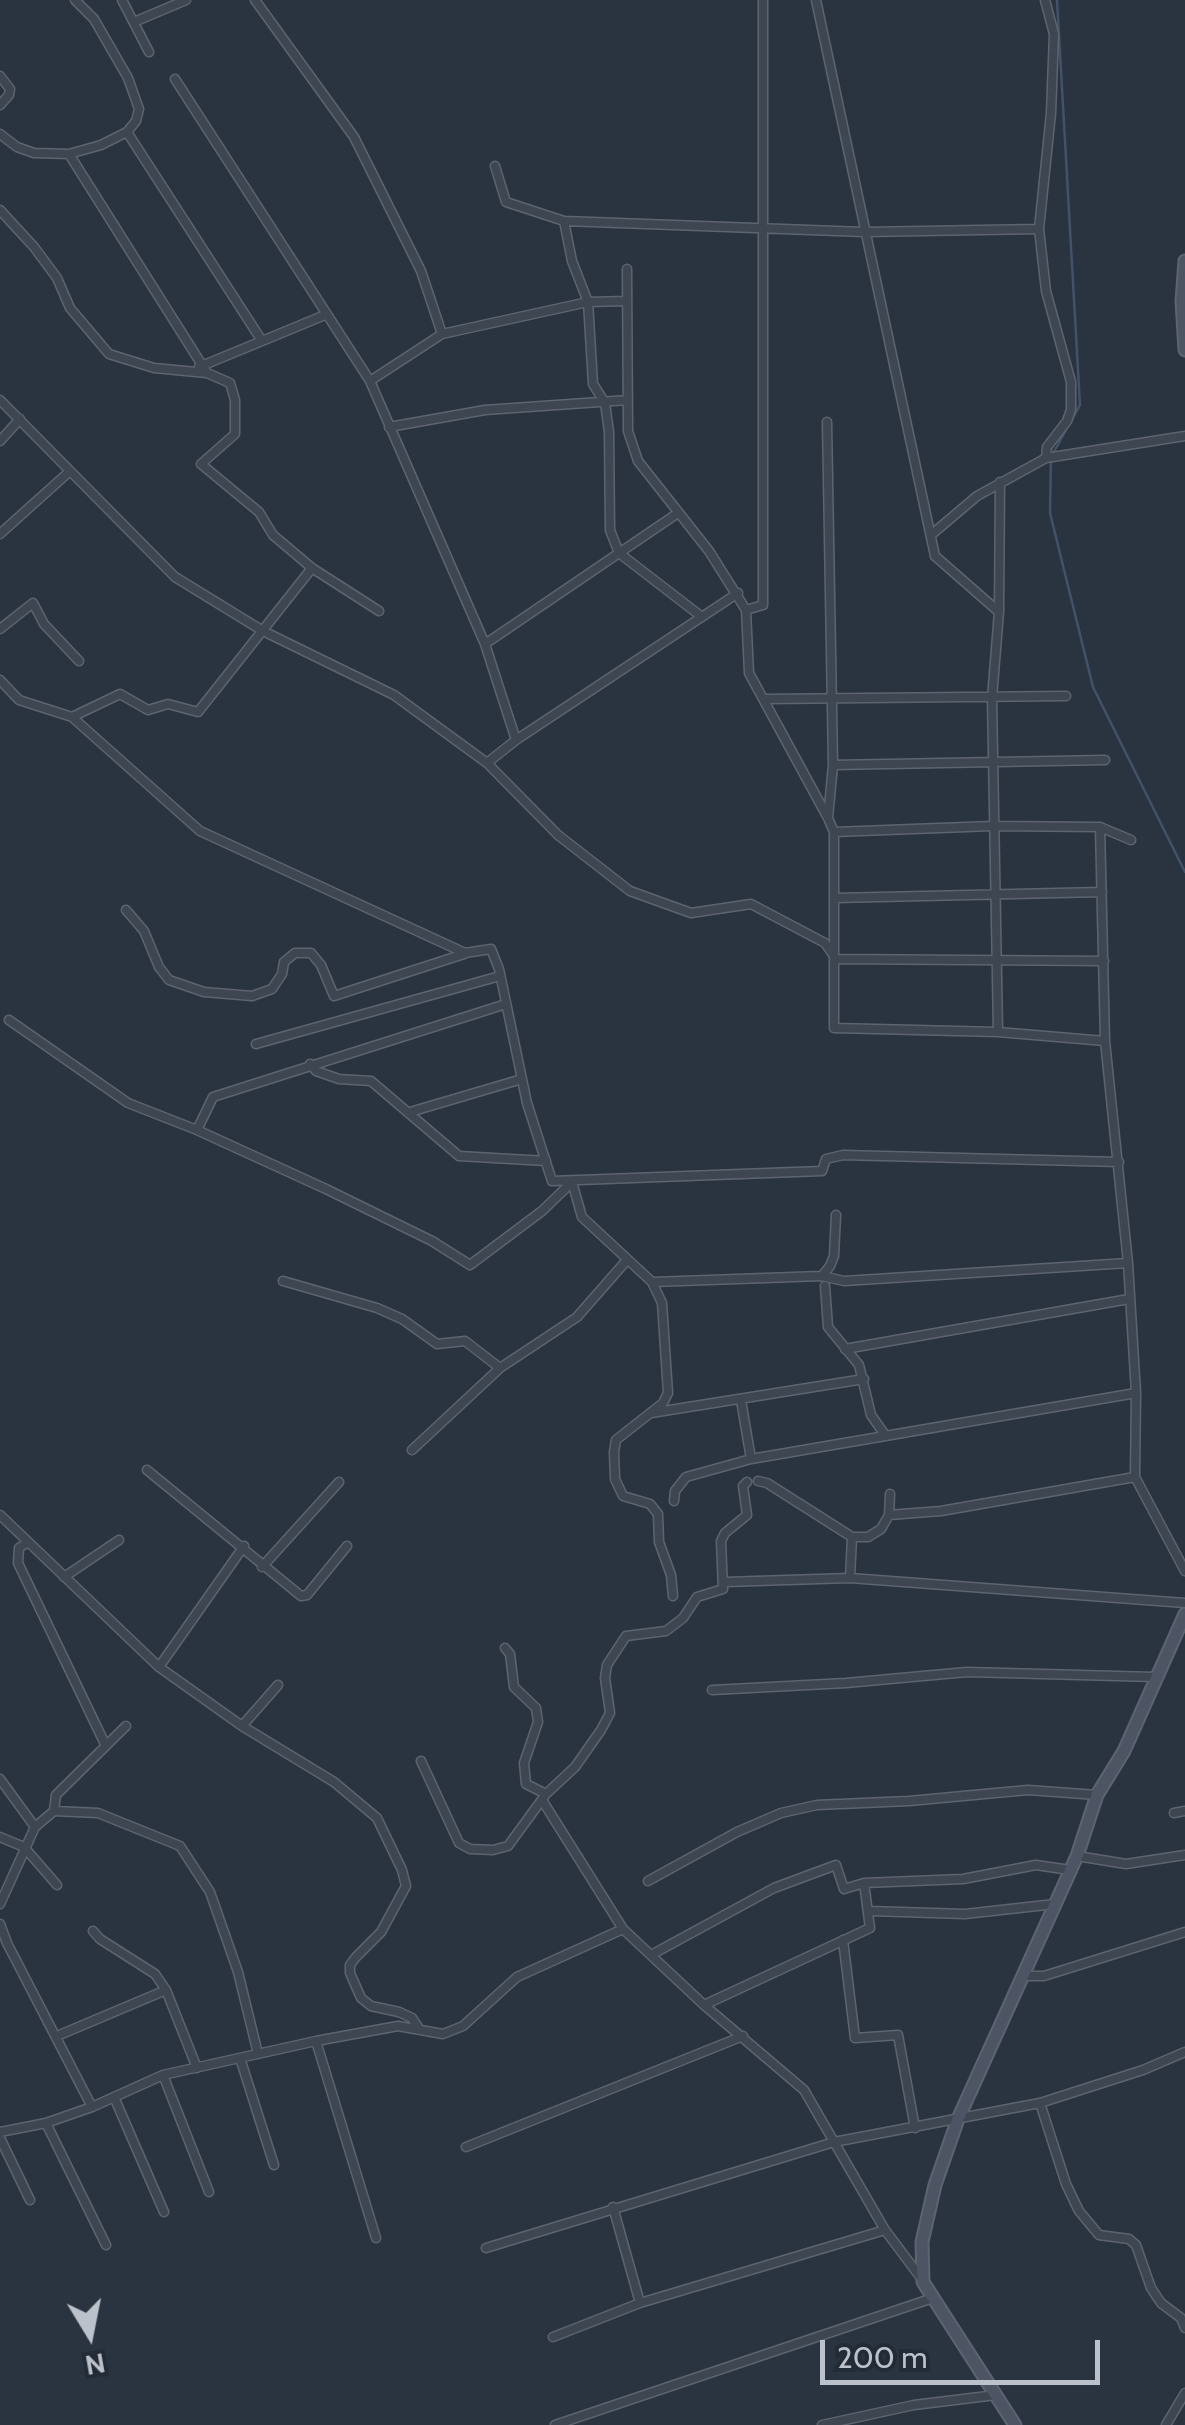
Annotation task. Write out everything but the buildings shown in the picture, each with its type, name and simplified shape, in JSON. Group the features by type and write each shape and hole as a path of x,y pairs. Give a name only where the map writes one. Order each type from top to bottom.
{"street":[{"path":"0,134 17,147 34,152 69,154 101,145 127,132 136,121 139,109 128,78 94,19 75,0"},
{"path":"122,0 149,52"},
{"path":"134,22 186,0"},
{"path":"254,0 354,137 420,271 442,334"},
{"path":"746,610 763,605 763,0"},
{"path":"816,0 935,556 1000,612"},
{"path":"1045,0 1054,34 1051,113 1038,230 1046,291 1071,382 1070,416 1047,447 1046,458"},
{"path":"0,76 10,89 10,96 0,106"},
{"path":"175,79 370,381 485,644 516,740"},
{"path":"127,132 262,341"},
{"path":"69,154 205,369 230,383 236,428 232,439 201,464 259,512 273,536 312,568 379,611"},
{"path":"495,166 506,202 564,222 864,232 1038,230"},
{"path":"0,210 34,247 56,278 70,308 101,347 132,364 190,372 205,369 325,315"},
{"path":"564,222 572,261 588,302 593,384 606,403 610,530 619,553 702,617"},
{"path":"1185,261 1185,350"},
{"path":"627,269 628,431 638,461 738,593 746,610 749,674 834,832 834,1028 998,1032 1106,1041"},
{"path":"370,381 442,334 588,302 627,301"},
{"path":"0,400 175,576 263,632 394,695 487,763 558,835 630,891 691,913 751,904 825,943 836,959"},
{"path":"389,427 484,410 628,400"},
{"path":"0,441 20,420"},
{"path":"827,422 832,697 828,818"},
{"path":"930,535 1000,482 1046,458 1185,436"},
{"path":"0,534 70,471"},
{"path":"998,1032 992,698 1000,612 1000,482"},
{"path":"485,644 678,513"},
{"path":"72,717 120,694 148,710 168,704 198,712 312,568"},
{"path":"487,763 738,593"},
{"path":"0,628 32,603 44,624 79,660"},
{"path":"0,680 19,700 72,717 200,831 466,953"},
{"path":"765,699 1066,696"},
{"path":"832,765 1105,760"},
{"path":"834,832 992,826 1100,827 1131,840"},
{"path":"1100,827 1106,1041 1128,1262 1136,1393 1135,1478 1185,1571"},
{"path":"835,898 1102,892"},
{"path":"126,910 144,931 159,967 170,980 204,992 252,996 272,989 282,974 284,962 295,954 311,952 334,996 466,953 491,949 522,1080 552,1181 822,1171 826,1159 843,1155 1119,1162"},
{"path":"836,959 1104,961"},
{"path":"256,1044 500,976"},
{"path":"197,1130 214,1096 506,1004"},
{"path":"9,1020 128,1103 197,1130 399,1225 470,1265 572,1182"},
{"path":"310,1064 316,1071 339,1079 372,1081 459,1156 546,1161"},
{"path":"410,1112 522,1080"},
{"path":"572,1182 582,1217 652,1282 662,1303 668,1394 616,1440 615,1478 623,1496 650,1504 658,1514 658,1542 672,1575 673,1596"},
{"path":"822,1276 834,1256 836,1215"},
{"path":"412,1450 500,1368 577,1317 627,1260"},
{"path":"652,1282 822,1276 844,1281 1128,1262"},
{"path":"283,1281 377,1308 402,1319 437,1344 465,1341 500,1368"},
{"path":"825,1286 826,1321 859,1365 871,1415 886,1435"},
{"path":"845,1348 1129,1299"},
{"path":"648,1414 864,1379"},
{"path":"674,1501 675,1491 686,1477 751,1459 1136,1393"},
{"path":"740,1400 751,1459"},
{"path":"147,1470 304,1596 347,1546"},
{"path":"889,1515 1003,1502 1135,1478"},
{"path":"758,1480 852,1537 875,1534 889,1515 890,1494"},
{"path":"262,1566 339,1482"},
{"path":"421,1762 463,1846 493,1850 508,1846 544,1797 576,1766 610,1713 607,1665 626,1636 675,1626 697,1597 717,1594 723,1589 721,1541 747,1515 743,1486 747,1482"},
{"path":"0,1514 159,1667 242,1726 334,1782 377,1818 406,1886 381,1932 356,1957 350,1972 362,1998 371,2006 412,2018 420,2030"},
{"path":"850,1578 852,1537"},
{"path":"64,1576 119,1540"},
{"path":"28,1542 20,1548 18,1563 105,1744"},
{"path":"159,1667 244,1546"},
{"path":"725,1582 850,1578 1185,1603"},
{"path":"923,2282 922,2242 935,2185 958,2118 1077,1856 1097,1795 1124,1751 1185,1614"},
{"path":"505,1648 510,1654 514,1687 536,1708 538,1722 524,1763 526,1784 544,1797 623,1929 804,2090 884,2230 923,2282 1015,2425"},
{"path":"712,1690 967,1672 1156,1677"},
{"path":"242,1726 278,1685"},
{"path":"54,1812 56,1795 126,1726"},
{"path":"0,1779 36,1827"},
{"path":"648,1882 737,1832 780,1813 817,1805 1028,1790 1097,1795"},
{"path":"1174,1813 1185,1811"},
{"path":"0,1904 24,1847 36,1827 54,1812 98,1812 180,1846 210,1892 238,1972 258,2054"},
{"path":"0,1837 24,1847 57,1885"},
{"path":"1077,1856 1126,1864 1185,1854"},
{"path":"650,1955 760,1895 836,1865 842,1889 864,1882 963,1879 1036,1865 1070,1870"},
{"path":"704,2005 870,1928 864,1882"},
{"path":"869,1911 966,1914 1055,1904"},
{"path":"0,1924 6,1943 92,2108"},
{"path":"30,2200 0,2135 92,2108 163,2075 398,2026 443,2034 464,2026 517,1977 623,1929"},
{"path":"93,1930 100,1939 155,1974 166,1990 198,2068"},
{"path":"1022,1976 1044,1976 1185,1932"},
{"path":"843,1940 855,2038 898,2035 915,2128"},
{"path":"57,2036 166,1990"},
{"path":"466,2148 742,2036"},
{"path":"316,2041 376,2238"},
{"path":"486,2248 834,2142 1040,2103 1143,2070 1185,2052"},
{"path":"240,2058 274,2165"},
{"path":"163,2075 210,2192"},
{"path":"114,2098 164,2212"},
{"path":"1040,2103 1066,2184 1079,2210 1100,2236 1129,2239 1136,2245 1150,2288 1161,2303 1181,2318 1185,2328"},
{"path":"46,2123 106,2245"},
{"path":"613,2207 640,2303"},
{"path":"553,2337 640,2303 884,2230"},
{"path":"555,2425 933,2298"},
{"path":"1166,2425 1185,2393"},
{"path":"822,2425 914,2405 996,2395"}],"waterway":[{"path":"1057,0 1080,405 1051,457 1050,513 1093,687 1185,872"}]}
